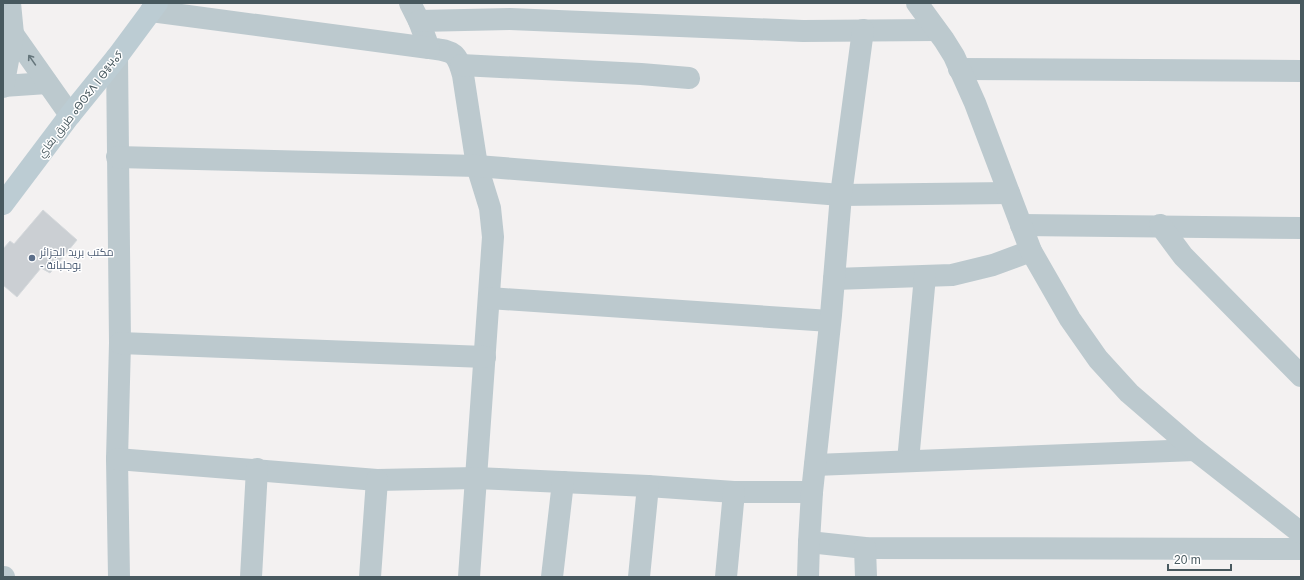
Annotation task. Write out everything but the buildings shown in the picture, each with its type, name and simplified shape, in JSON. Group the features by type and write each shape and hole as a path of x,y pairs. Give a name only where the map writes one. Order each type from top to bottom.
{"main road":[{"name":"طريق بغاي ⴰⴱⵔⵉⴷ ⵏ ⴱⴻⵖⴰⵢ","path":"3,204 154,7"}],"street":[{"path":"10,3 13,34 3,86 47,83"},
{"path":"917,3 944,40 975,103 1031,251 1070,319 1098,359 1129,393 1194,450 1301,533"},
{"path":"154,7 429,48 452,53 457,56 463,75 477,166 490,208 493,237 468,577"},
{"path":"429,48 415,12 510,18 803,31 936,30"},
{"path":"808,577 812,492 830,321 841,195 863,30"},
{"path":"13,34 70,115"},
{"path":"117,57 120,343 117,459 119,577"},
{"path":"461,65 641,74 689,78"},
{"path":"959,69 1301,71"},
{"path":"117,157 477,166 841,195 1009,193"},
{"path":"3,199 3,204"},
{"path":"1021,225 1301,228"},
{"path":"1160,226 1183,256 1301,376"},
{"path":"834,279 952,275 993,265 1031,251"},
{"path":"908,461 925,276"},
{"path":"488,298 830,321"},
{"path":"120,343 485,357"},
{"path":"815,465 1194,450"},
{"path":"117,459 257,469 377,480 476,478 648,486 734,492 812,492"},
{"path":"251,577 257,469"},
{"path":"370,577 377,480"},
{"path":"552,577 563,482"},
{"path":"639,577 648,486"},
{"path":"726,577 734,492"},
{"path":"809,542 865,548 1301,549"},
{"path":"865,548 866,577"}],"place":[{"name":"مكتب بريد الجزائر - بوجلبانة","path":"32,258"}]}
